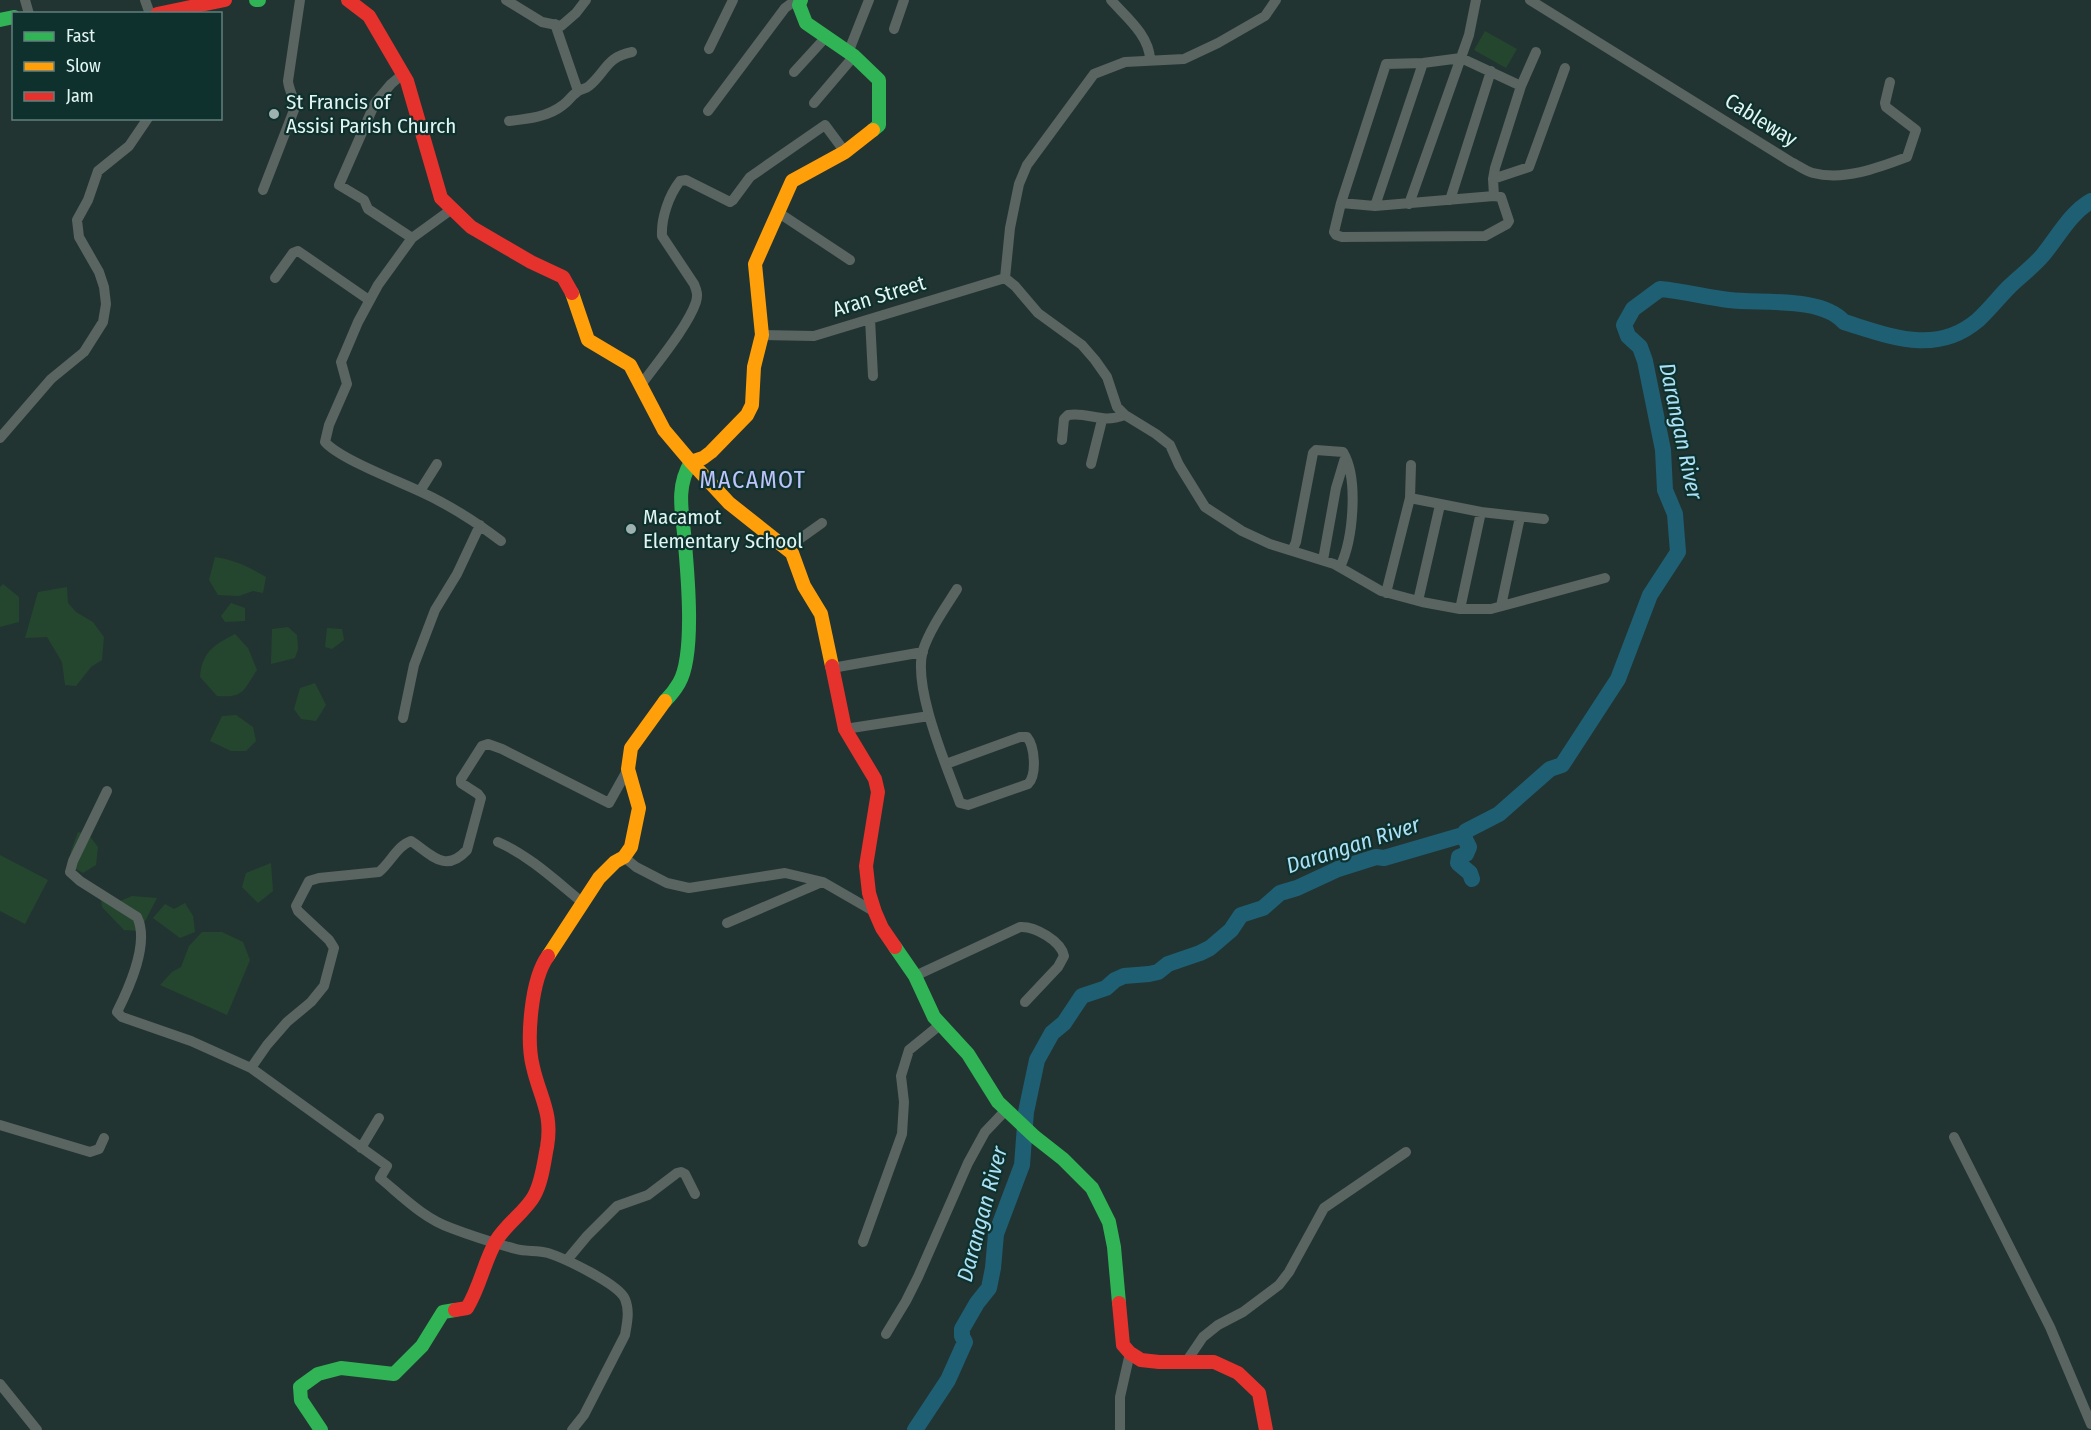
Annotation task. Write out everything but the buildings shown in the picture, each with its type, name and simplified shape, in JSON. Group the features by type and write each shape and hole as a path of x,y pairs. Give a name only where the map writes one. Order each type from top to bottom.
{"street":[{"path":"173,12 225,0"},
{"path":"263,190 294,110 295,103 288,81 300,0"},
{"path":"348,0 369,16 407,81 441,198 471,227 531,262 563,277 571,291 588,340 630,365 664,430 691,462 729,503 792,553 804,586 821,614 845,729 875,779 878,792 866,866 869,893 882,928 915,976 934,1017 968,1054 998,1102 1035,1137 1063,1159 1092,1188 1108,1222 1114,1247 1123,1345 1141,1360 1214,1362 1238,1373 1258,1393 1266,1430"},
{"path":"506,0 542,22 561,26 576,13 586,0"},
{"path":"709,49 733,0"},
{"path":"708,111 785,8 796,0"},
{"path":"251,1068 280,1030 311,1002 324,986 334,948 329,940 298,911 296,906 309,881 379,872 402,844 411,841 437,861 444,862 462,856 467,850 481,798 461,783 461,779 482,746 488,744 609,803 628,769 631,748 680,682 686,662 689,619 680,492 684,473 691,462 711,452 747,414 752,405 754,368 762,335 755,264 792,181 845,152 879,125 879,80 851,54 806,23 799,5 801,0"},
{"path":"814,103 851,54 869,0"},
{"path":"894,29 904,0"},
{"path":"1111,0 1145,39 1150,49 1150,59"},
{"path":"1276,0 1265,16 1218,43 1184,59 1125,62 1094,74 1027,165 1019,184 1010,228 1005,278 1038,313 1082,345 1107,377 1117,406 1170,446 1205,507 1242,531 1340,567 1386,593 1460,609 1491,609 1605,578"},
{"path":"1408,204 1469,35 1476,0"},
{"name":"Cableway","path":"1530,0 1812,173 1850,174 1870,171 1906,157 1916,130 1886,107 1890,82"},
{"path":"555,24 578,91"},
{"path":"794,72 826,37"},
{"path":"509,121 530,119 562,106 578,91 588,87 609,62 632,52"},
{"path":"1494,196 1492,179 1521,86 1536,52"},
{"path":"1341,203 1375,206 1494,196 1501,197 1509,221 1507,224 1485,236 1342,237 1334,232 1341,203 1386,64 1423,63 1461,57 1521,86"},
{"path":"1375,206 1423,63"},
{"path":"1492,179 1529,167 1565,68"},
{"path":"1450,200 1491,71"},
{"path":"403,74 391,84 375,104 339,185 364,200 368,209 412,238"},
{"path":"0,438 51,380 84,352 103,322 106,304 104,287 99,272 79,237 77,220 88,200 98,171 129,146 147,120"},
{"path":"641,385 688,318 697,301 698,293 694,284 662,236 668,205 680,181 686,180 730,202 750,177 825,125 845,152"},
{"path":"452,209 412,238 369,300 341,362 347,384 329,424 325,442 329,447 353,460 420,491 480,525 501,542"},
{"path":"779,213 850,260"},
{"path":"275,278 293,253 298,251 369,300"},
{"name":"Aran Street","path":"762,335 814,336 1005,278"},
{"path":"870,319 873,376"},
{"path":"1062,440 1064,419 1068,415 1077,414 1102,420 1125,414"},
{"path":"1091,464 1102,420"},
{"path":"1292,551 1296,542 1313,453 1316,450 1343,452 1346,457 1353,506 1344,558 1340,567"},
{"path":"1323,560 1336,488 1346,457"},
{"path":"420,491 437,464"},
{"path":"1386,593 1410,498 1411,465"},
{"path":"1410,498 1481,512 1544,519"},
{"path":"1418,601 1440,505"},
{"path":"1460,609 1481,512"},
{"path":"1502,606 1520,517"},
{"path":"787,548 822,523"},
{"path":"403,718 414,665 435,610 457,574 480,525"},
{"path":"946,764 1020,737 1027,738 1032,743 1033,776 1028,784 968,805 960,803 946,764 929,716 922,680 923,652 930,635 957,589"},
{"path":"832,668 923,652"},
{"path":"845,729 929,716"},
{"path":"316,1428 301,1400 300,1387 318,1374 341,1368 394,1374 422,1347 443,1312 467,1308 477,1290 495,1242 506,1226 534,1196 547,1145 549,1118 532,1065 530,1022 535,988 544,961 599,878 615,862 624,857 634,837 639,808 628,769"},
{"path":"107,791 73,861 70,872 139,920 140,941 135,975 117,1012 122,1017 190,1041 251,1068 387,1166 380,1178 426,1216 449,1228 519,1250 545,1252 567,1260 621,1293 625,1299 628,1321 625,1335 584,1415 572,1430"},
{"path":"498,842 529,859 583,903"},
{"path":"624,857 636,867 667,883 689,888 785,873 823,882 875,912"},
{"path":"727,922 823,882"},
{"path":"915,976 1020,927 1028,926 1043,934 1063,950 1064,956 1058,967 1025,1002"},
{"path":"863,1242 902,1134 904,1102 901,1076 909,1050 941,1024"},
{"path":"886,1334 906,1302 968,1163 985,1132 1009,1113"},
{"path":"361,1148 379,1118"},
{"path":"0,1125 90,1152 99,1149 104,1138"},
{"path":"1954,1137 2064,1356 2091,1424"},
{"path":"1186,1362 1203,1337 1218,1325 1243,1312 1279,1285 1289,1272 1324,1208 1406,1152"},
{"path":"567,1260 617,1206 648,1195 677,1173 685,1174 695,1194"},
{"path":"1120,1430 1120,1397 1130,1353"},
{"path":"0,1384 37,1430"}],"green space":[{"path":"1485,31 1517,49 1506,68 1474,50"},
{"path":"215,557 242,564 266,577 263,593 253,591 239,596 218,595 209,580"},
{"path":"3,584 19,597 19,622 0,627 0,587"},
{"path":"67,587 68,603 76,612 93,622 104,637 102,660 91,667 76,686 65,685 62,662 47,637 25,638 38,592"},
{"path":"231,603 245,608 245,621 225,622 221,616"},
{"path":"288,627 297,635 298,649 295,658 271,664 272,629"},
{"path":"327,628 342,629 344,640 332,649 325,647"},
{"path":"235,634 248,648 257,670 242,692 233,696 217,696 200,677 203,661 210,650"},
{"path":"315,683 326,705 316,721 301,719 294,709 300,688"},
{"path":"236,715 253,727 256,741 246,751 231,751 210,741 222,716"},
{"path":"78,832 89,835 98,847 96,865 83,873 69,865"},
{"path":"0,855 48,880 25,924 0,911"},
{"path":"271,863 273,891 258,903 242,887 246,873"},
{"path":"100,892 118,902 132,896 157,898 140,931 124,930 102,907"},
{"path":"185,903 193,916 195,932 180,938 153,918 165,904 174,909"},
{"path":"202,932 222,932 243,942 250,960 227,1015 160,985 172,972 181,967 189,946"}],"waterway":[{"name":"Darangan River","path":"1472,879 1470,873 1458,863 1459,857 1466,854 1469,847 1463,835 1466,831 1499,814 1550,769 1562,765 1618,679 1650,595 1678,552 1675,514 1665,490 1663,450 1645,361 1640,347 1628,336 1624,325 1633,309 1660,289 1729,300 1790,303 1821,308 1844,322 1878,333 1912,340 1946,337 1962,331 1978,320 2039,259 2077,212 2091,201"},
{"name":"Darangan River","path":"915,1430 948,1380 965,1342 962,1329 989,1288 996,1234 1022,1165 1026,1112 1037,1060 1052,1033 1064,1023 1082,996 1106,988 1124,976 1158,972 1168,964 1210,948 1231,930 1241,915 1263,908 1280,893 1297,888 1338,869 1463,835"}],"traffic: fast":[{"path":"801,0 799,5 806,23 854,56 879,80 879,125 873,130"},
{"path":"0,20 12,17"},
{"path":"665,701 679,683 687,652 689,610 681,496 684,479 691,462"},
{"path":"895,947 915,976 934,1017 968,1054 998,1102 1035,1137 1063,1159 1092,1188 1109,1222 1114,1247 1119,1303"},
{"path":"321,1430 301,1400 300,1387 318,1374 341,1368 394,1374 422,1346 443,1312 455,1310"}],"traffic: slow":[{"path":"691,462 711,452 747,415 752,405 754,367 762,335 755,264 792,181 845,152 873,130"},
{"path":"572,293 588,340 630,365 664,430 691,462 729,503 792,553 804,586 821,614 832,666"},
{"path":"548,956 599,878 615,862 624,857 631,847 639,808 628,769 631,748 665,701"}],"traffic: jam":[{"path":"167,12 225,0"},
{"path":"348,0 369,16 407,81 441,198 471,227 531,262 563,277 572,293"},
{"path":"832,666 845,729 875,779 878,792 866,866 869,893 875,912 882,928 895,947"},
{"path":"455,1310 467,1308 496,1241 530,1202 541,1178 547,1147 548,1125 545,1106 533,1067 530,1026 534,994 542,966 548,956"},
{"path":"1119,1303 1123,1345 1130,1353 1141,1360 1159,1362 1214,1362 1238,1373 1259,1393 1266,1430"}],"place":[{"name":"St Francis of Assisi Parish Church","path":"274,114"},
{"name":"Macamot Elementary School","path":"631,529"}],"district":[{"name":"MACAMOT","path":"753,480"}]}
